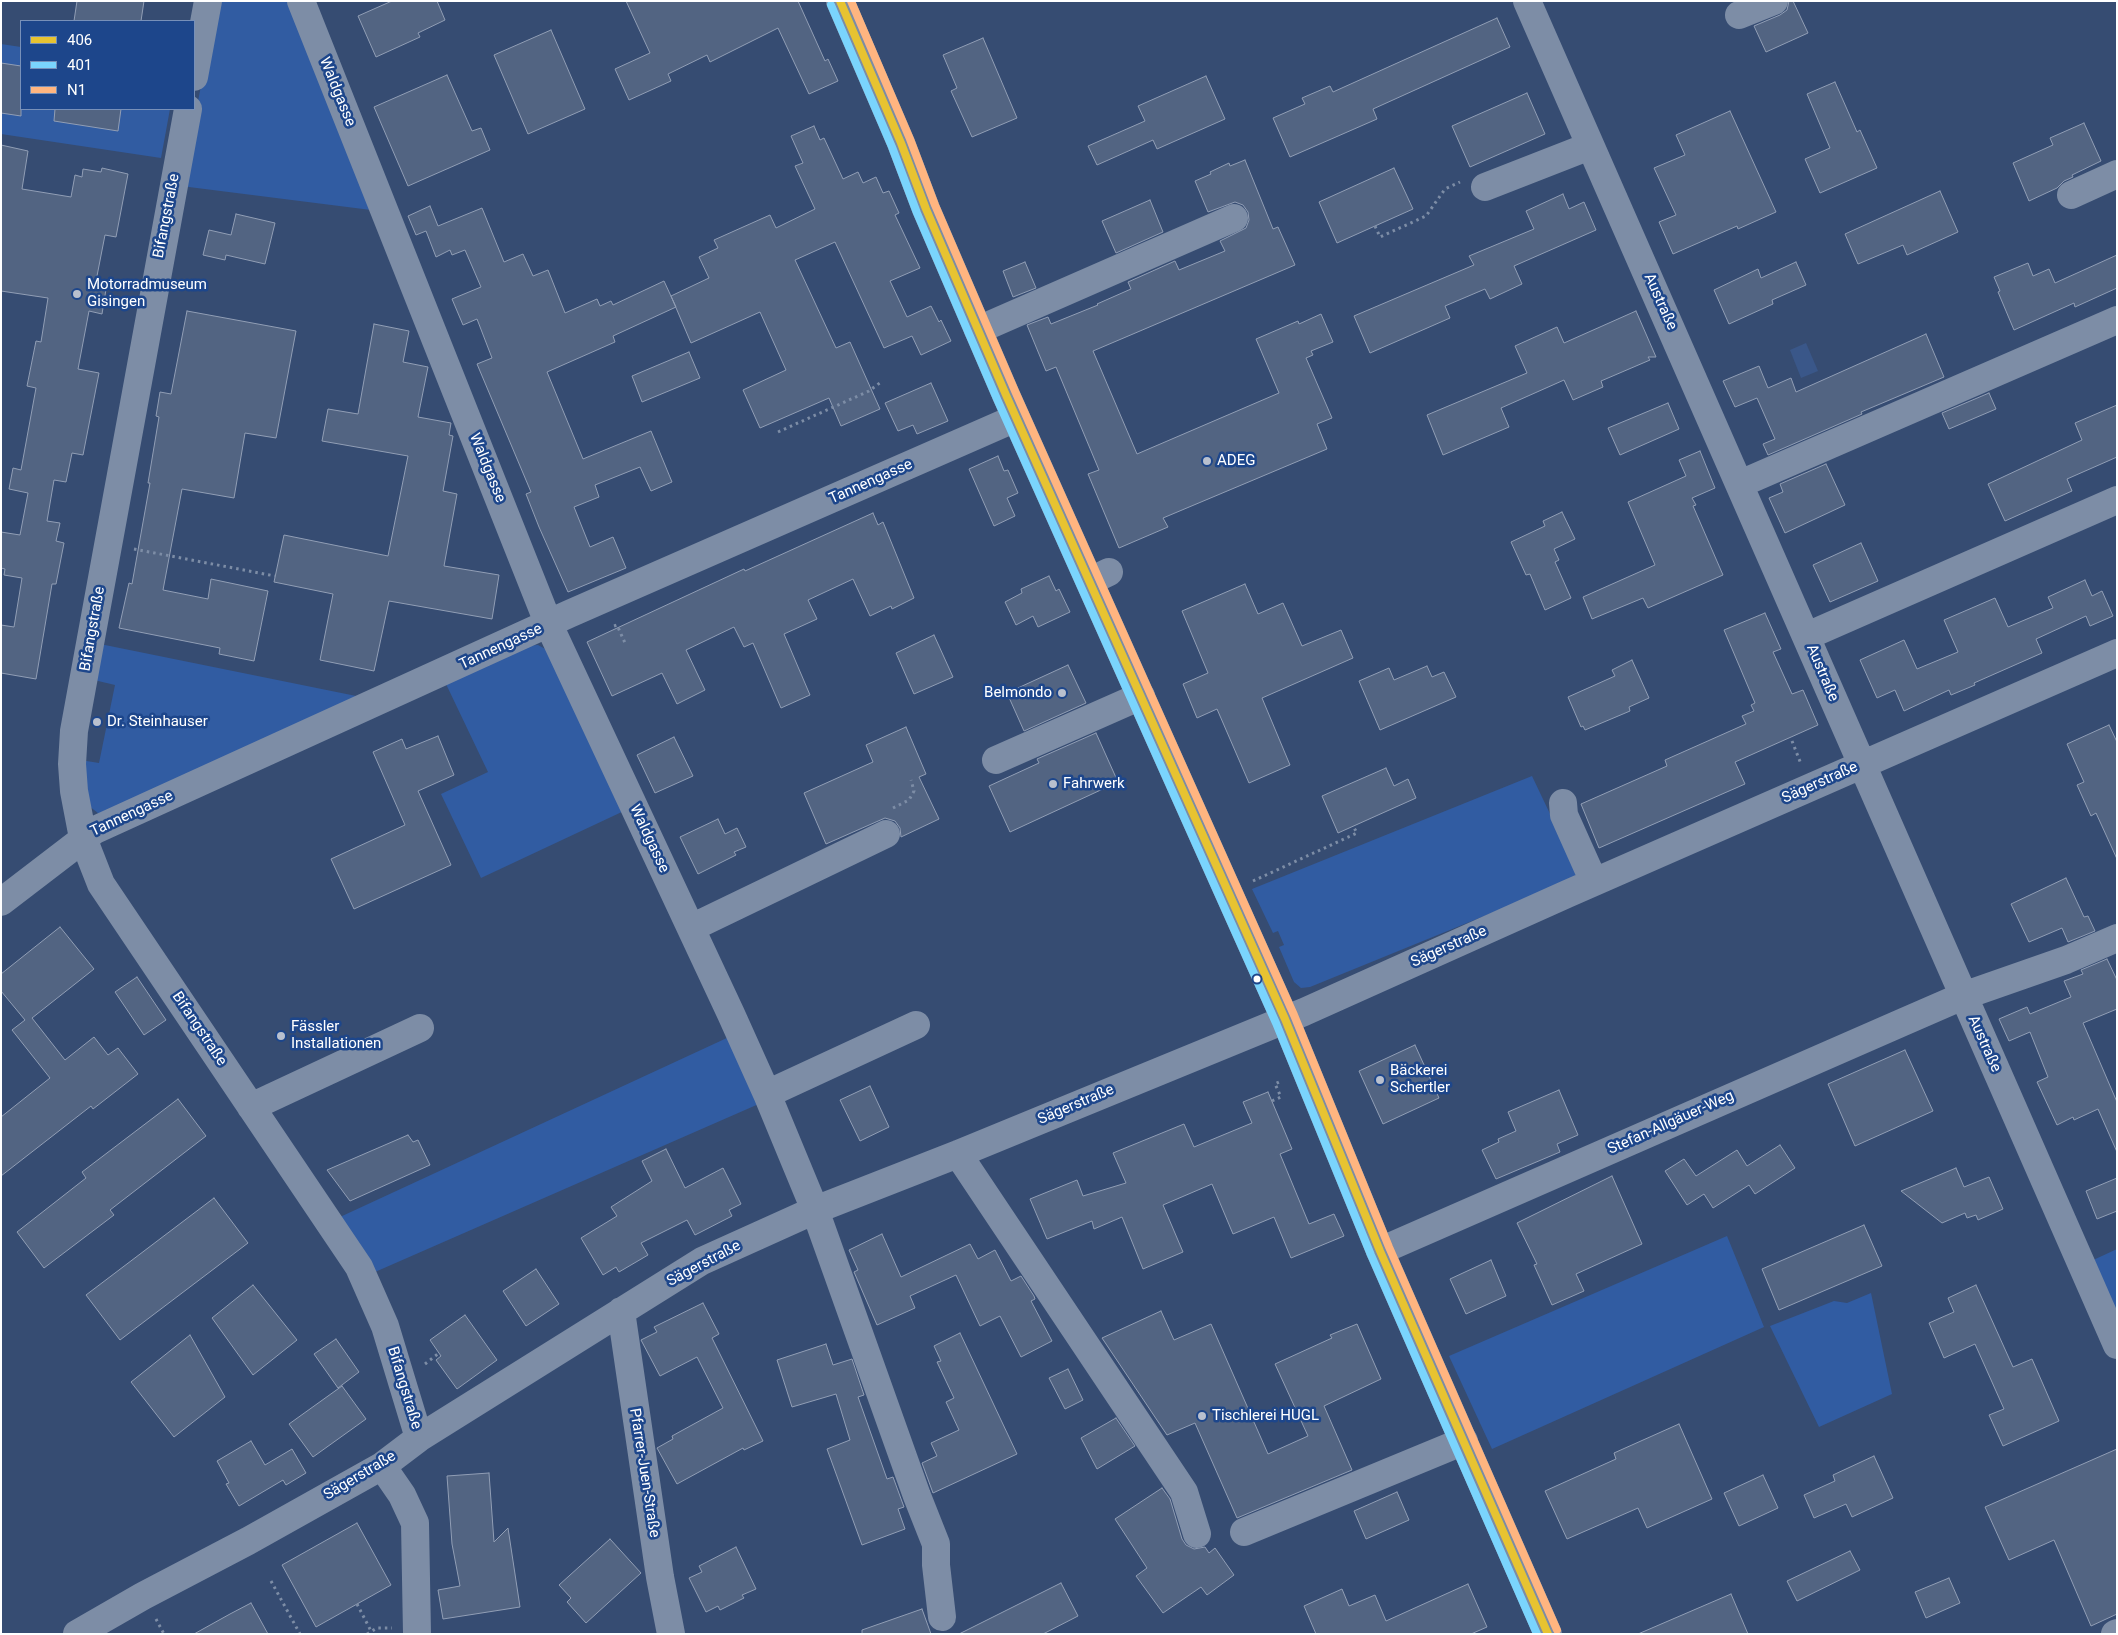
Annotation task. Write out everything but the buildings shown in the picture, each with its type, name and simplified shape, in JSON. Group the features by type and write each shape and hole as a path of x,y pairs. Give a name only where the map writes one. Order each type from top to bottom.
{"main road":[{"path":"840,1 901,143 926,209 1016,418 1100,577 1141,696 1285,1019 1380,1251 1548,1634"}],"street":[{"path":"195,72 208,1"},
{"name":"Waldgasse","path":"301,1 549,625 767,1094 815,1210 917,1496 936,1544 936,1565 942,1617"},
{"name":"Austraße","path":"1527,1 2117,1345"},
{"path":"1739,15 1774,1"},
{"name":"Bifangstraße","path":"188,110 74,732 72,764 74,791 83,838 101,884 359,1267 385,1326 419,1438"},
{"path":"1485,188 1590,146"},
{"path":"2071,195 2117,174"},
{"path":"978,330 1234,218"},
{"path":"1740,484 2117,320"},
{"name":"Tannengasse","path":"1,902 95,830 549,625 1016,418"},
{"path":"1807,636 2117,500"},
{"name":"Sägerstraße","path":"77,1634 382,1466 419,1438 702,1261 815,1210 958,1154 1285,1019 2117,653"},
{"path":"996,760 1141,696"},
{"path":"1563,804 1564,815 1594,882"},
{"path":"691,928 886,834"},
{"name":"Stefan-Allgäuer-Weg","path":"1380,1251 1963,996 2066,960 2117,938"},
{"path":"767,1094 916,1025"},
{"path":"251,1107 420,1028"},
{"path":"958,1154 1184,1492 1197,1534"},
{"name":"Pfarrer-Juen-Straße","path":"621,1311 660,1577 671,1634"},
{"path":"1244,1532 1464,1441"},
{"path":"382,1466 402,1494 415,1523 417,1634"}],"path":[{"path":"778,432 869,391 881,382"},
{"path":"129,548 275,576"},
{"path":"1251,882 1357,834 1353,826"},
{"path":"1272,1101 1280,1096 1275,1084"},
{"path":"271,1581 300,1634"},
{"path":"357,1604 371,1631"}],"shaded area":[{"path":"218,1 290,1 371,210 181,186"},
{"path":"1,44 20,47 20,110 170,110 161,158 1,134"},
{"path":"1806,343 1818,371 1801,378 1790,350"},
{"path":"100,644 366,698 112,815 98,813 89,806 80,760 99,763 115,685 94,680"},
{"path":"538,645 549,651 626,810 481,878 441,794 488,772 446,684 526,646"},
{"path":"1532,776 1580,877 1310,987 1301,988 1294,982 1279,947 1284,945 1278,931 1273,933 1252,889"},
{"path":"729,1037 761,1103 375,1272 340,1217"},
{"path":"1727,1236 1764,1327 1492,1449 1449,1356"},
{"path":"2117,1249 2117,1317 2089,1262"},
{"path":"1871,1293 1892,1394 1819,1427 1770,1326 1834,1301 1847,1303"}],"transit line":[{"name":"406","path":"840,1 901,143 926,209 1006,395 1285,1019 1380,1251 1548,1634"},
{"name":"N1","path":"851,1 910,139 935,205 1015,391 1294,1015 1389,1247 1557,1630"},
{"name":"401","path":"831,5 892,147 917,213 997,399 1276,1023 1371,1255 1537,1634"}],"place":[{"name":"Motorradmuseum Gisingen","path":"77,294"},
{"name":"ADEG","path":"1207,461"},
{"name":"Belmondo","path":"1062,693"},
{"name":"Dr. Steinhauser","path":"97,722"},
{"name":"Fahrwerk","path":"1053,784"},
{"name":"Fässler Installationen","path":"281,1036"},
{"name":"Bäckerei Schertler","path":"1380,1080"},
{"name":"Tischlerei HUGL","path":"1202,1416"}]}
